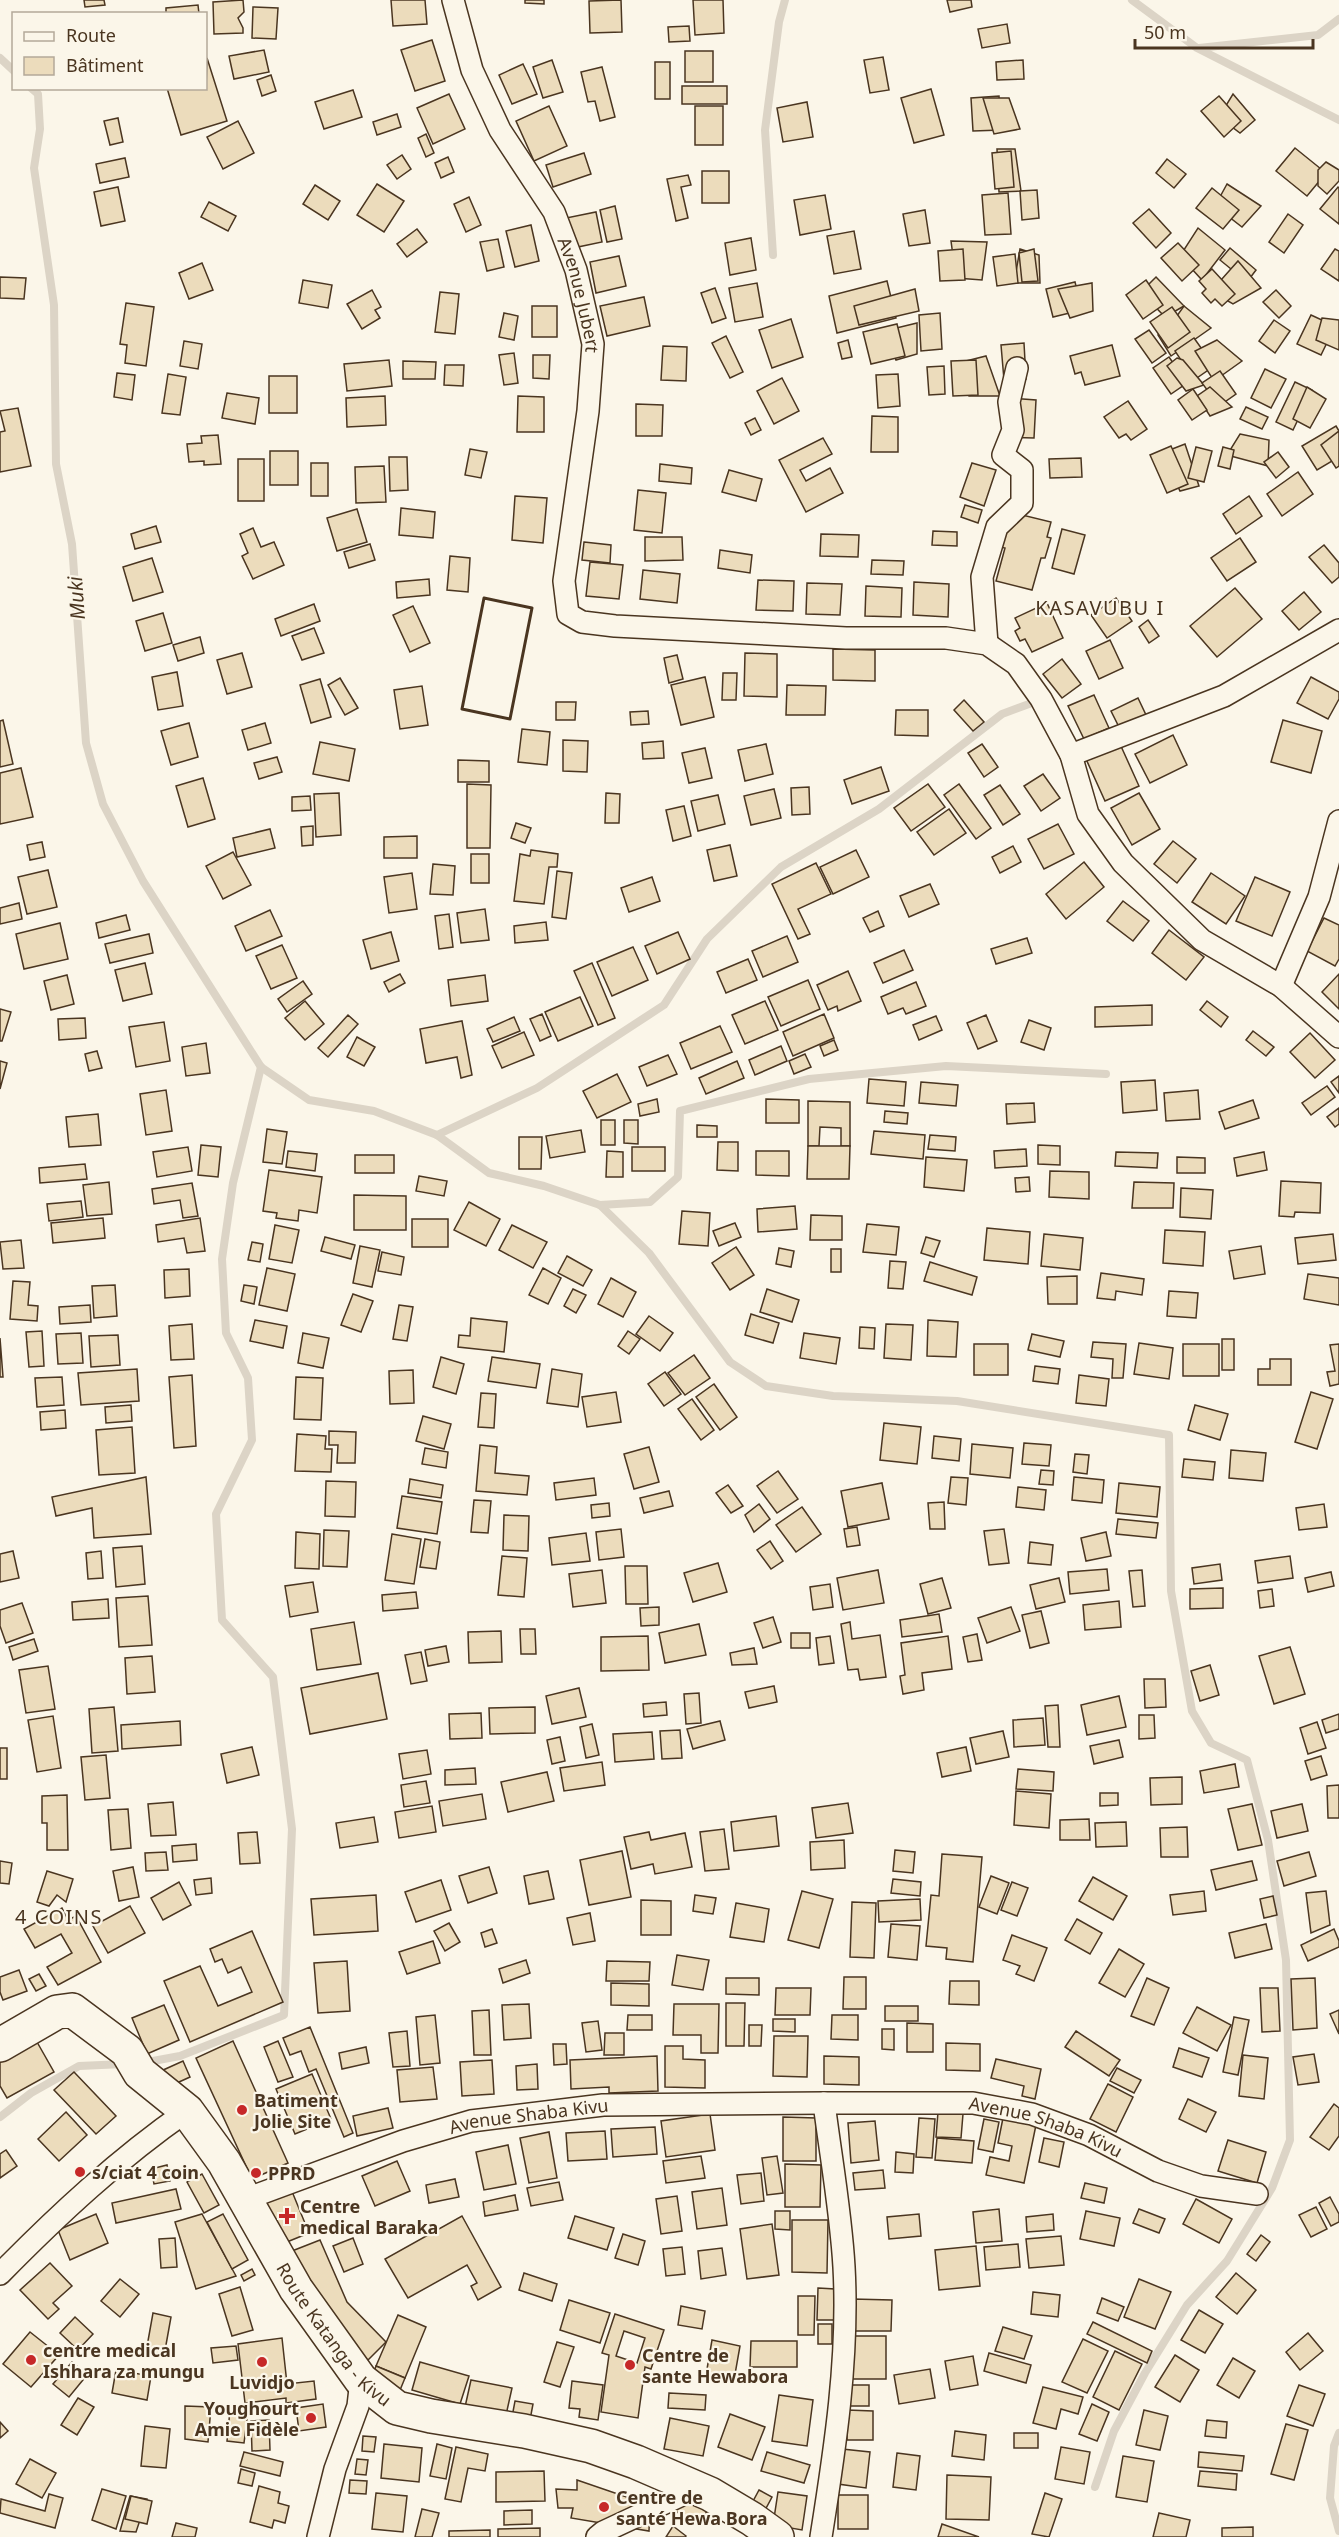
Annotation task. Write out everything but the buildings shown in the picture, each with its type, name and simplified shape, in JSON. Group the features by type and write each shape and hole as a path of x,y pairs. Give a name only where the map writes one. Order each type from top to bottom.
{"highway":[{"name":"Route Katanga - Kivu","path":"0,2045 57,2012 72,2010 134,2062 187,2111 224,2162 296,2289 361,2380 397,2408 431,2416 524,2431 591,2446 697,2488 752,2519 777,2537"}],"street":[{"name":"Avenue Jubert","path":"453,0 472,70 500,130 554,212 576,270 593,344 588,411 564,580 568,614 582,622 615,626 846,638 946,638 987,644"},
{"path":"1017,368 1008,402 1013,430 1003,455 1022,470 1022,502 998,527 982,577 987,644 1016,664 1041,699 1071,755 1088,814 1123,863 1202,940 1281,986 1339,1037"},
{"path":"1071,755 1224,696 1339,630"},
{"path":"1281,986 1319,897 1339,820"},
{"path":"821,2537 832,2469 842,2372 844,2268 824,2103"},
{"name":"Avenue Shaba Kivu","path":"246,2199 403,2141 471,2121 603,2105 824,2103 973,2103 1032,2114 1089,2135 1158,2171 1201,2186 1257,2194"},
{"path":"0,2274 92,2184 145,2140 187,2111"},
{"path":"318,2537 335,2469 358,2406 361,2380"},
{"path":"597,2537 603,2532 697,2488"}],"waterway":[{"path":"773,255 765,130 779,22 785,0"},
{"path":"1132,0 1197,48 1339,120"},
{"path":"1199,48 1318,35 1339,19"},
{"name":"Muki","path":"0,58 12,69"},
{"path":"33,90 38,94 40,129 34,168 54,305 56,464 72,544 86,743 103,804 143,881 261,1067 309,1100 374,1111 437,1135 489,1173 544,1186 600,1205 649,1253 730,1362 766,1386 833,1396 957,1401 1169,1435 1171,1591 1192,1711 1211,1743 1247,1760 1268,1840 1286,1960 1290,2140 1272,2188 1227,2261 1187,2305 1145,2373 1114,2431 1095,2487"},
{"path":"437,1135 537,1088 664,1005 707,939 781,867 879,809 1002,714 1040,700"},
{"path":"600,1205 650,1202 678,1177 680,1111 809,1079 946,1066 1106,1074"},
{"path":"142,2063 180,2056 284,2015 292,1829 273,1677 222,1620 216,1514 252,1440 248,1378 226,1333 222,1259 233,1183 261,1067"},
{"path":"0,2117 31,2093 79,2066 124,2064"},
{"path":"1339,2433 1334,2446 1330,2498 1339,2531"}],"wall":[{"path":"484,598 532,608 510,719 462,709 484,598"}],"place":[{"name":"Batiment Jolie Site","path":"242,2110"},
{"name":"s/ciat 4 coin","path":"80,2172"},
{"name":"PPRD","path":"256,2173"},
{"name":"Centre medical Baraka","path":"287,2216"},
{"name":"centre medical Ishhara za mungu","path":"31,2360"},
{"name":"Luvidjo","path":"262,2362"},
{"name":"Centre de sante Hewabora","path":"630,2365"},
{"name":"Youghourt Amie Fidèle","path":"311,2418"},
{"name":"Centre de santé Hewa Bora","path":"604,2507"}],"district":[{"name":"KASAVUBU I","path":"1100,607"},
{"name":"4 COINS","path":"59,1916"}]}
